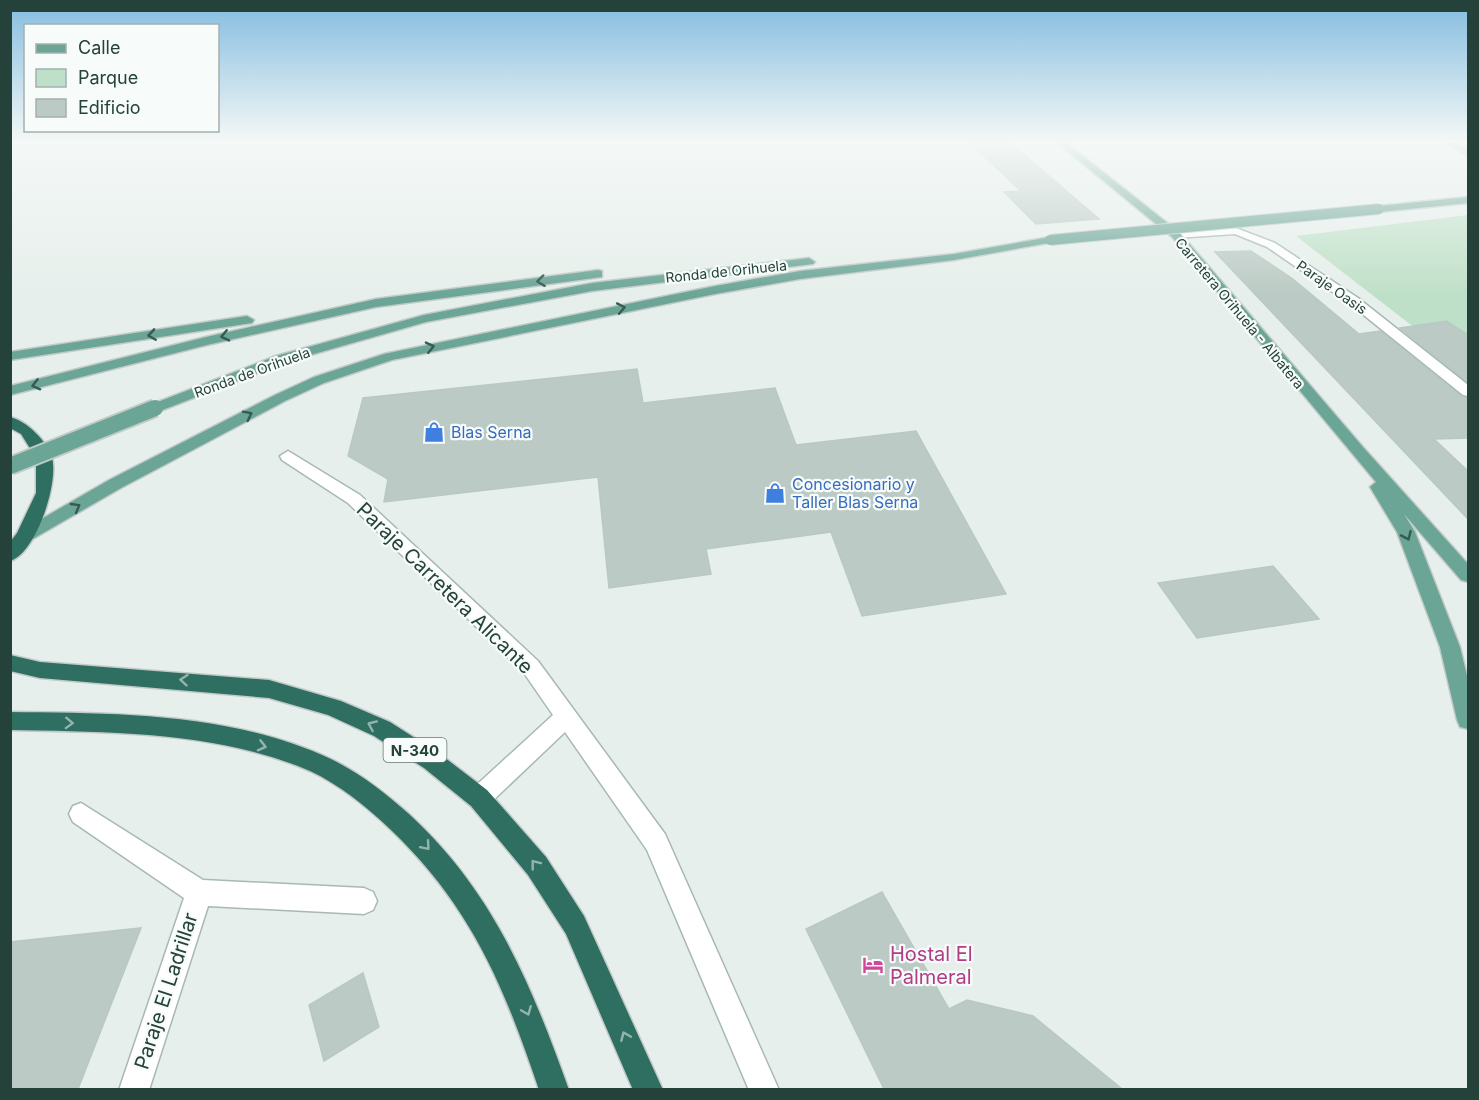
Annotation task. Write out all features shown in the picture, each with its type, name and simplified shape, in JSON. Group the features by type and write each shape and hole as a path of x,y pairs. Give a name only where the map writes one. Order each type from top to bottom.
{"highway":[{"path":"10,421 27,431 44,458 44,493 25,536 10,555"},
{"name":"N-340","path":"10,663 40,670 269,689 322,704 382,729 432,761 478,798 537,866 575,925 648,1089"},
{"path":"10,721 143,726 214,735 266,747 316,763 367,793 416,834 459,883 494,939 528,1011 554,1089"}],"main road":[{"name":"Carretera Orihuela - Albatera","path":"1123,192 1176,235 1356,450"},
{"path":"1442,202 1468,193"},
{"name":"Ronda de Orihuela","path":"10,466 281,359 424,319 536,296 603,286 851,258 1468,200"},
{"path":"25,536 125,479 280,398 319,380 389,357 715,290 800,275 954,257 1050,240"},
{"path":"10,356 267,317 640,269 757,260 851,258"},
{"path":"10,392 206,341 376,303"},
{"path":"1356,450 1468,575"},
{"path":"1356,450 1406,532 1450,647 1468,720"}],"street":[{"name":"Paraje Oasis","path":"1176,235 1236,231 1271,245 1354,301 1468,392"},
{"name":"Paraje Carretera Alicante","path":"288,456 354,499 531,668 656,842 764,1089"},
{"path":"478,798 566,717"},
{"name":"Paraje El Ladrillar","path":"81,814 199,893 364,901"},
{"name":"Paraje El Ladrillar","path":"134,1089 199,893"}],"green space":[{"path":"1468,215 1468,369 1296,236"}],"building":[{"path":"1004,192 1068,192 1099,219 1036,224"},
{"path":"1251,251 1293,279 1359,334 1380,331 1462,397 1468,398 1468,438 1434,439 1468,471 1468,519 1215,252"},
{"path":"1446,321 1468,335 1468,383 1400,328"},
{"name":"Concesionario y Taller Blas Serna","path":"637,369 643,403 775,388 796,445 916,431 1006,594 862,616 831,532 706,549 711,574 609,588 598,477 384,502 388,479 348,456 363,398"},
{"path":"1273,566 1319,619 1197,638 1158,583"},
{"name":"Hostal El Palmeral","path":"882,892 949,1009 967,1000 1033,1016 1122,1089 884,1089 806,929"},
{"path":"141,928 78,1089 10,1089 10,942"},
{"path":"363,973 379,1027 324,1061 309,1005"}],"place":[{"name":"Blas Serna","path":"434,432"},
{"name":"Concesionario y Taller Blas Serna","path":"775,493"},
{"name":"Hostal El Palmeral","path":"873,965"}]}
